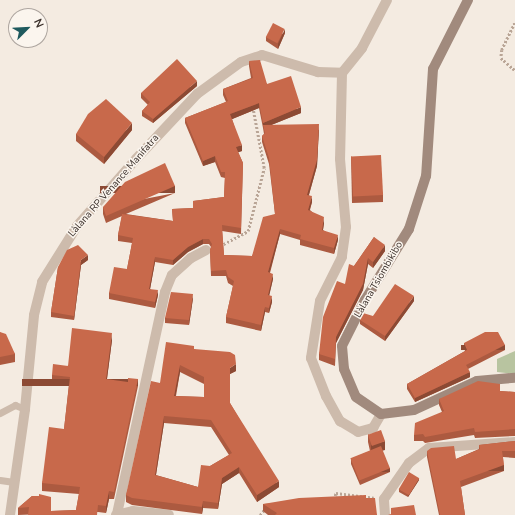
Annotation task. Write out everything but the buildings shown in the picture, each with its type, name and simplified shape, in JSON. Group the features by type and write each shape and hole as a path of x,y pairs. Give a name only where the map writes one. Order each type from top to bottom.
{"street":[{"path":"387,0 362,48 342,74 340,159 346,227 342,256 320,301 311,358 326,396 340,421 358,432 373,428 381,414 414,410 477,381 515,378"},
{"name":"Làlana Tsiombikibo","path":"381,414 356,397 344,369 342,346 365,300 409,228 426,176 433,69 468,0"},
{"name":"Làlana RP Venance Manifatra","path":"10,515 25,409 34,315 42,282 77,226 141,153 196,94 240,62 251,56 262,55 318,72 342,74"},
{"path":"169,515 133,511 116,515 165,292 172,275 191,258 206,250"},
{"path":"385,515 384,499 410,463 429,448 515,442"}],"lane":[{"path":"0,413 15,405 25,409"},
{"path":"0,480 14,482"}],"path":[{"path":"515,22 502,50 502,58 515,70"},
{"path":"206,250 235,240 248,231 264,168 252,107"},
{"path":"325,500 332,501 336,493 384,499"},
{"path":"260,515 264,510 272,508"}],"green space":[{"path":"515,351 515,374 497,372 497,359"}]}
